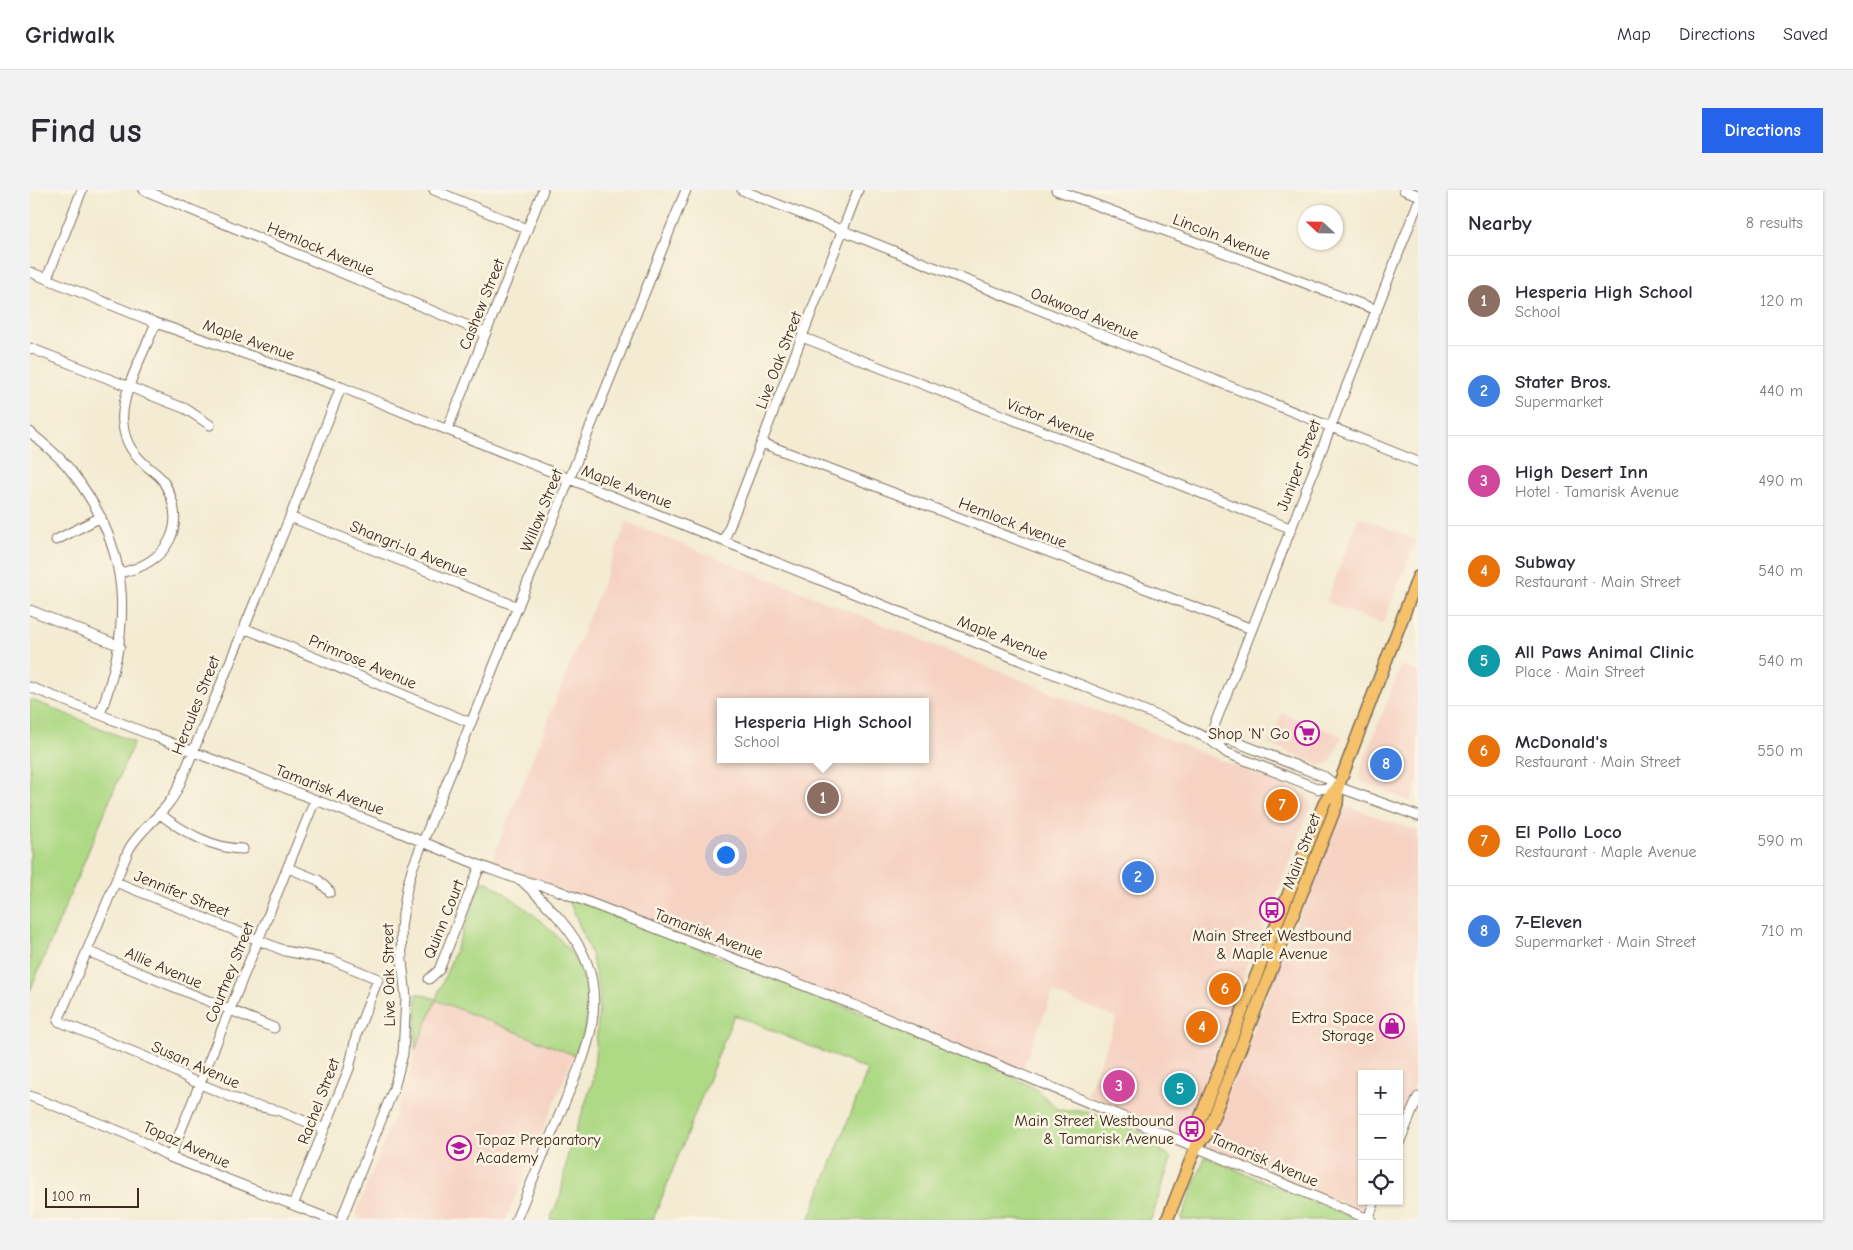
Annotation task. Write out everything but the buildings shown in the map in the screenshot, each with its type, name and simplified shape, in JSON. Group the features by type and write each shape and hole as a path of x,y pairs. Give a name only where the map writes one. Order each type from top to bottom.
{"main road":[{"name":"Main Street","path":"1166,1220 1196,1146 1206,1135 1337,804 1338,787 1418,578"},
{"name":"Main Street","path":"1196,1146 1195,1130 1258,969 1325,801 1338,787"},
{"path":"1254,1012 1252,1006 1263,979 1258,969"}],"street":[{"path":"47,278 82,190"},
{"name":"Hemlock Avenue","path":"144,190 485,333"},
{"path":"434,190 527,229"},
{"name":"Cashew Street","path":"447,430 543,190"},
{"name":"Willow Street","path":"422,841 686,190"},
{"name":"Oakwood Avenue","path":"742,190 1418,462"},
{"name":"Live Oak Street","path":"724,541 858,190"},
{"name":"Lincoln Avenue","path":"1056,190 1377,310"},
{"path":"1404,190 1418,195"},
{"name":"Juniper Street","path":"1209,739 1329,426 1377,310 1418,203"},
{"name":"Maple Avenue","path":"30,272 156,323 341,387 724,541 1209,739 1226,753 1319,789 1338,787"},
{"path":"119,573 137,570 153,561 172,537 175,513 173,500 162,479 133,453 126,442 122,422 123,407 156,323"},
{"name":"Victor Avenue","path":"802,337 1290,528"},
{"path":"30,348 186,409 210,425"},
{"name":"Hercules Street","path":"58,1021 135,838 171,802 290,517 341,387"},
{"path":"30,432 70,470 101,517 119,573 122,609 120,646 114,678 100,714"},
{"name":"Hemlock Avenue","path":"762,443 1252,629"},
{"path":"56,540 101,517"},
{"name":"Shangri-la Avenue","path":"290,517 518,607"},
{"path":"30,610 120,646"},
{"name":"Primrose Avenue","path":"244,628 471,722"},
{"name":"Tamarisk Avenue","path":"30,687 422,841 480,866 522,882 554,889 840,999 1370,1219"},
{"name":"Maple Avenue","path":"1209,739 1231,740 1325,776 1338,787 1418,816"},
{"name":"Courtney Street","path":"170,1156 315,800"},
{"path":"160,814 180,829 227,849 243,849"},
{"name":"Live Oak Street","path":"341,1220 394,1088 403,1054 406,997 402,961 403,908 412,869 422,841"},
{"name":"Quinn Court","path":"429,979 439,970 480,866"},
{"path":"288,868 318,880 330,892"},
{"name":"Jennifer Street","path":"116,882 285,951 332,960 378,979"},
{"path":"516,1220 590,1040 594,1007 591,977 586,958 575,936 550,906 522,882"},
{"name":"Allie Avenue","path":"87,951 274,1028"},
{"name":"Rachel Street","path":"293,1205 349,1069 357,1033 378,979"},
{"name":"Susan Avenue","path":"58,1021 160,1063 199,1084 248,1104 280,1111 324,1129"},
{"name":"Topaz Avenue","path":"30,1096 134,1137 170,1156 332,1220"},
{"path":"1403,1133 1418,1097"},
{"path":"1370,1219 1375,1205"}],"shaded area":[{"path":"1359,517 1416,540 1383,624 1326,602"},
{"path":"627,522 1308,795 1311,806 1277,894 1263,921 1261,935 1253,957 1250,958 1244,972 1245,974 1213,1056 1215,1058 1185,1137 1087,1095 1117,1018 1053,993 1021,1072 913,1025 491,863"},
{"path":"1401,665 1418,672 1418,781 1410,801 1362,782 1359,773"},
{"path":"1282,713 1342,736 1331,762 1322,766 1269,744"},
{"path":"1351,808 1418,831 1418,1077 1403,1113 1403,1070 1358,1070 1358,1205 1366,1205 1362,1211 1209,1148 1208,1142 1341,811"},
{"name":"Topaz Preparatory Academy","path":"436,1000 574,1055 506,1220 361,1220 356,1213 407,1084 415,1051"}],"green space":[{"path":"30,699 134,742 30,991"},
{"path":"482,883 490,883 513,899 555,934 571,954 583,976 588,999 586,1026 574,1055 436,1000 415,1051 417,993 436,999"},
{"path":"556,892 982,1061 1036,1089 1058,1109 1086,1111 1149,1135 1148,1142 1171,1159 1151,1220 809,1220 868,1070 734,1015 653,1220 550,1220 561,1194 568,1153 593,1081 600,995 591,954 571,905"},
{"path":"1205,1157 1358,1220 1181,1220"}],"place":[{"name":"Shop 'N' Go","path":"1307,733"},
{"name":"7-Eleven","path":"1386,764"},
{"name":"Hesperia High School","path":"823,798"},
{"name":"El Pollo Loco","path":"1282,805"},
{"name":"Stater Bros.","path":"1138,877"},
{"name":"Main Street Westbound & Maple Avenue","path":"1272,910"},
{"name":"McDonald's","path":"1225,989"},
{"name":"Extra Space Storage","path":"1392,1026"},
{"name":"Subway","path":"1202,1027"},
{"name":"High Desert Inn","path":"1119,1086"},
{"name":"All Paws Animal Clinic","path":"1180,1089"},
{"name":"Main Street Westbound & Tamarisk Avenue","path":"1192,1129"},
{"name":"Topaz Preparatory Academy","path":"459,1148"}]}
